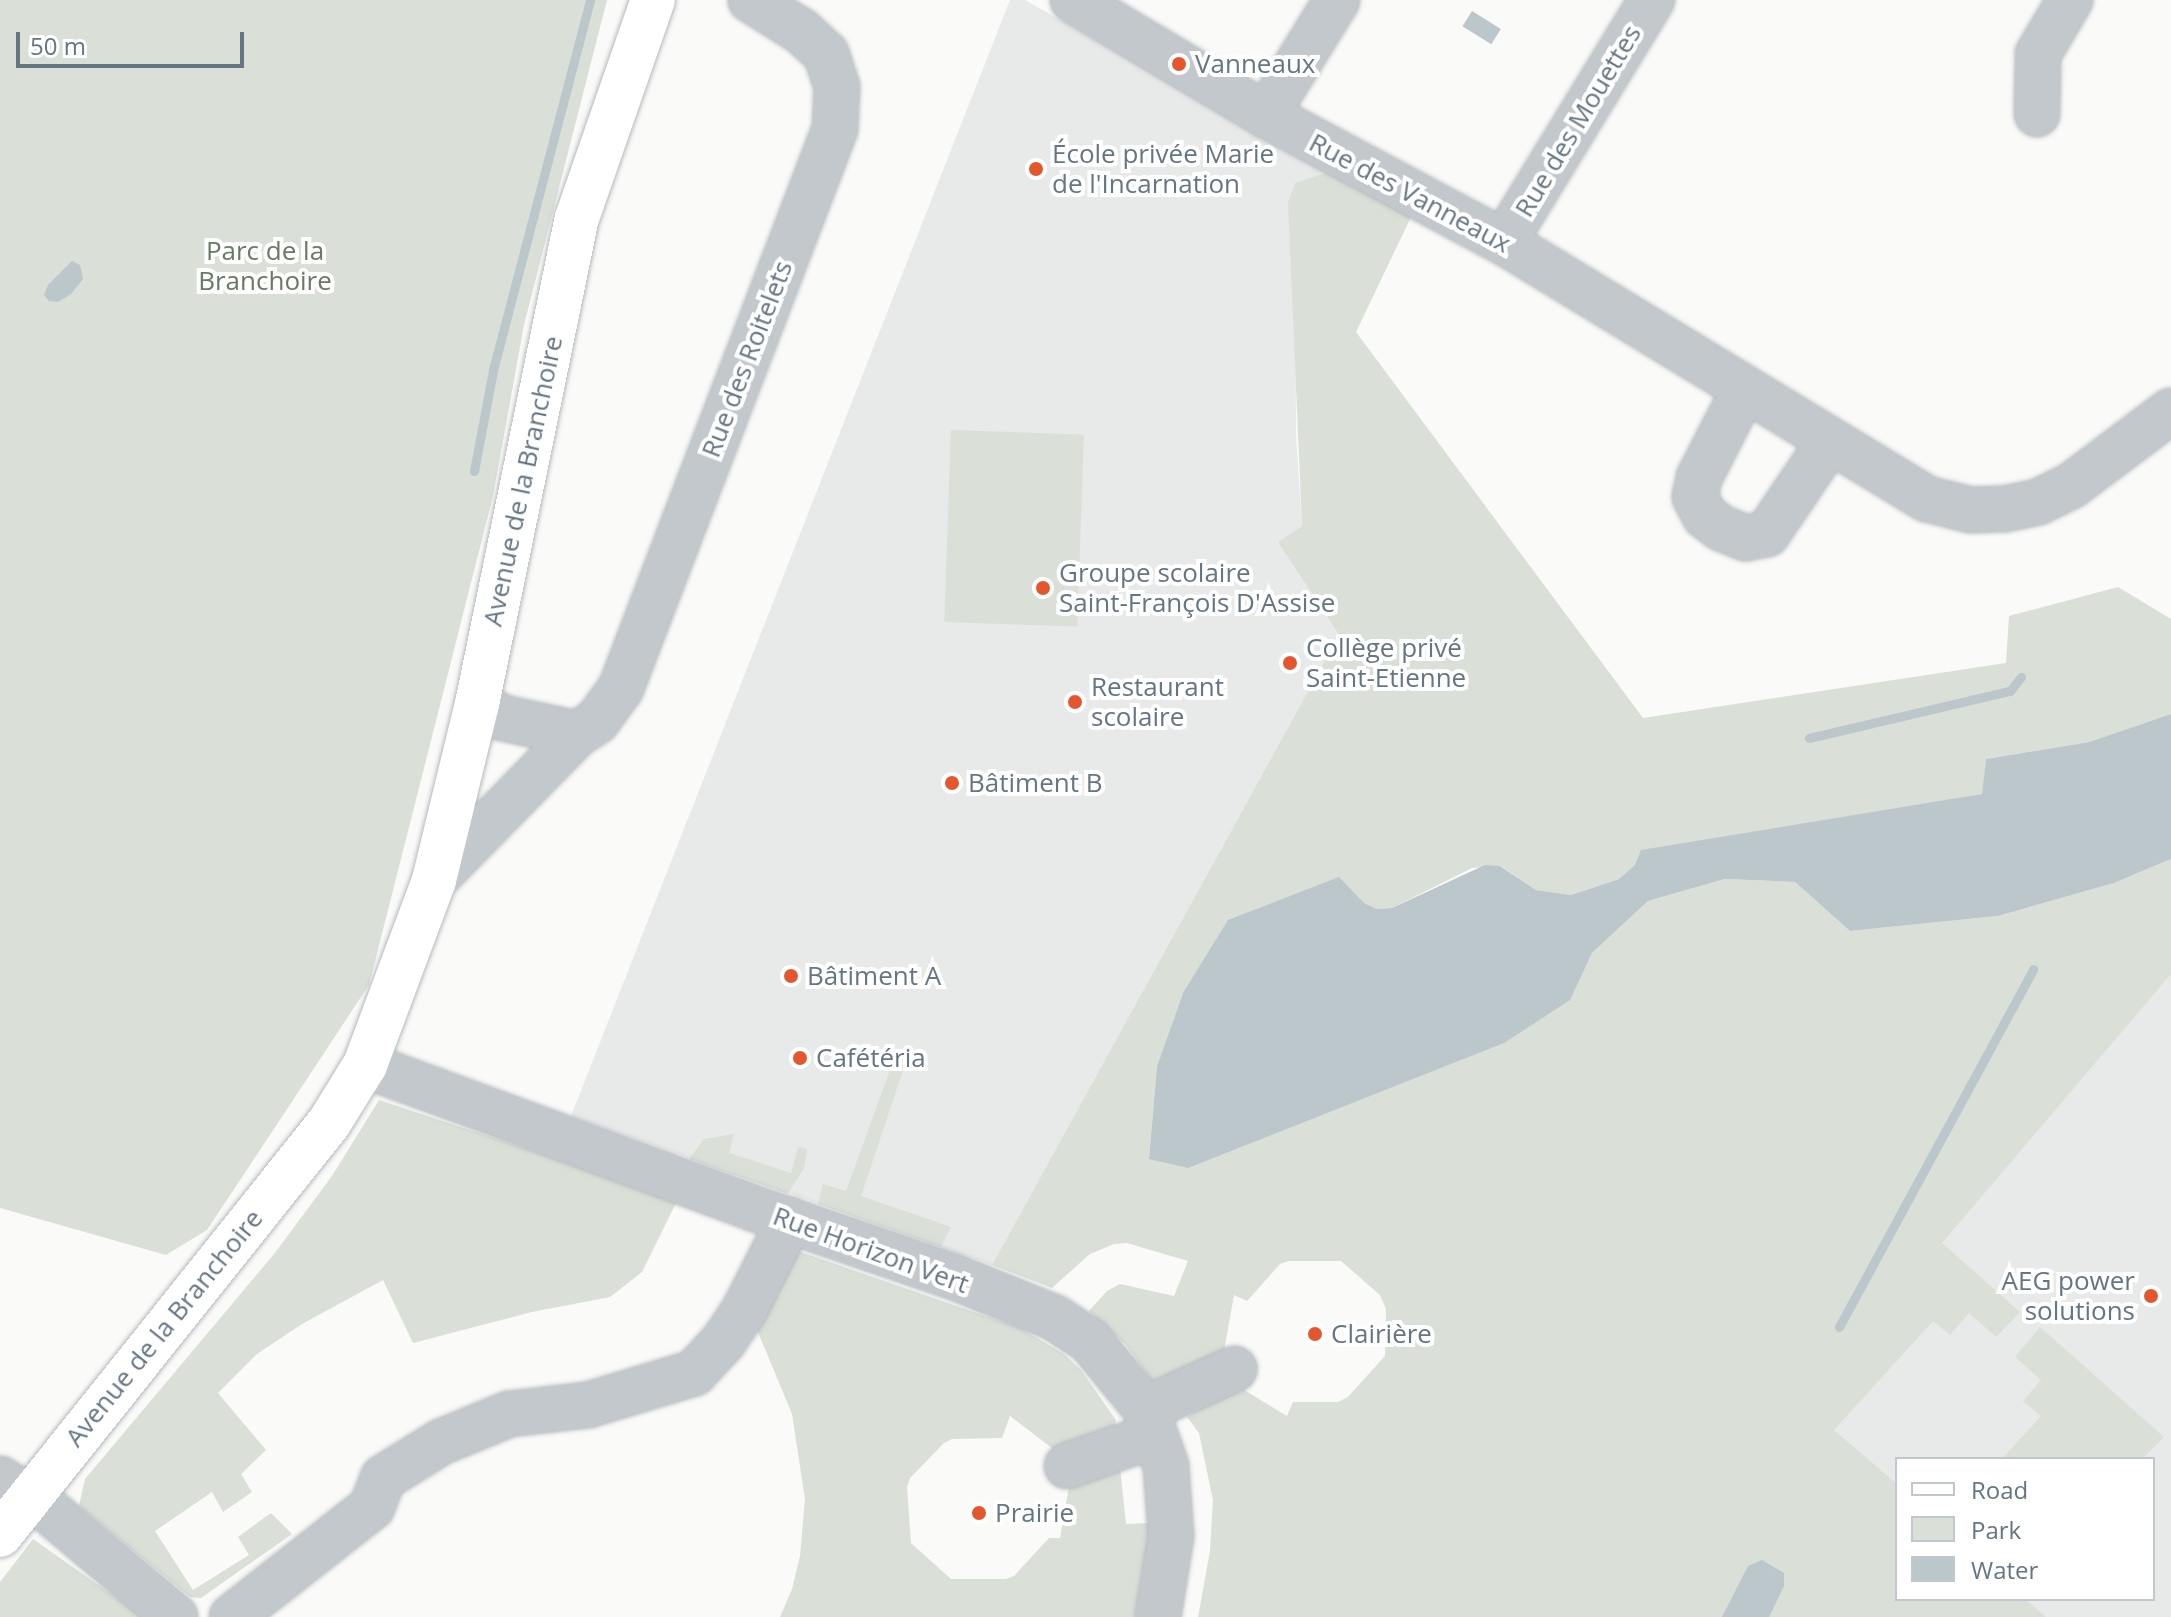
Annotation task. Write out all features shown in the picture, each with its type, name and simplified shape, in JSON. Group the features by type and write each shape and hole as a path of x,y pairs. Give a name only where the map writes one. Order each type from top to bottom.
{"main road":[{"name":"Avenue de la Branchoire","path":"0,1535 15,1488 329,1123 365,1065 434,880 477,704 577,218 653,0"}],"street":[{"name":"Rue des Roitelets","path":"434,880 577,734 597,721 621,688 835,129 837,87 826,54 801,31 751,0"},
{"name":"Rue des Vanneaux","path":"1073,0 1266,115 1504,242 1927,499 1971,510 2005,509 2038,502 2071,486 2171,411"},
{"path":"1266,115 1337,0"},
{"name":"Rue des Mouettes","path":"1504,242 1652,0"},
{"path":"2037,114 2038,54 2070,0"},
{"path":"1744,390 1699,478 1695,497 1705,516 1721,528 1746,538 1767,534 1830,441"},
{"path":"477,704 503,718 577,734"},
{"name":"Rue Horizon Vert","path":"365,1065 790,1220 885,1251 1055,1318 1090,1341 1150,1422 1166,1466 1172,1511 1169,1555 1158,1617"},
{"path":"232,1617 372,1507 383,1478 441,1442 509,1414 588,1405 694,1373 723,1342 745,1309 790,1220"},
{"path":"1067,1466 1150,1422 1234,1369"},
{"path":"15,1488 175,1617"}],"shaded area":[{"name":"Groupe scolaire Saint-François D'Assise","path":"1010,0 1025,0 1327,172 1295,183 1296,435 1302,526 1278,542 1339,635 992,1265 571,1116"},
{"path":"2171,909 2171,1617 1695,1617 2056,956"}],"green space":[{"name":"Parc de la Branchoire","path":"0,0 607,0 524,325 493,496 369,985 207,1230 166,1255 0,1208"},
{"path":"1327,172 1412,215 1356,332 1643,718 2006,663 2009,616 2118,587 2171,619 2171,714 2089,742 1986,759 1983,794 1814,824 1636,865 1619,879 1571,895 1536,890 1501,866 1472,868 1392,908 1377,909 1364,903 1183,993 1157,1066 1149,1159 1569,1000 1592,953 1648,901 1725,879 1795,882 1850,931 1998,916 2114,883 2171,859 2171,974 1942,1243 2020,1312 1996,1337 1969,1313 1950,1335 1933,1321 1834,1430 1895,1482 1895,1601 2027,1601 2046,1617 1198,1617 1210,1551 1213,1500 1199,1433 1187,1417 1236,1385 1287,1416 1293,1402 1338,1402 1348,1397 1385,1356 1386,1309 1380,1295 1341,1261 1289,1261 1280,1264 1247,1301 1234,1295 1223,1357 1152,1381 1126,1345 1089,1311 1107,1291 1120,1284 1174,1296 1188,1261 1127,1243 1114,1244 1090,1254 1052,1288 992,1265 1339,635 1278,542 1302,526 1288,202 1295,183"},
{"path":"951,430 1084,435 1077,627 944,622"},
{"path":"897,1051 908,1055 861,1196 951,1227 941,1247 818,1204 823,1184 846,1191"},
{"path":"379,1100 678,1199 642,1272 610,1297 532,1312 413,1343 383,1280 302,1324 257,1354 218,1393 266,1450 241,1474 252,1492 223,1512 212,1492 155,1531 193,1590 249,1555 238,1537 271,1513 292,1534 201,1598 190,1597 79,1506 85,1479 274,1254 332,1176"},
{"path":"734,1134 729,1153 791,1173 798,1147 807,1149 804,1168 788,1194 689,1159 704,1139"},
{"path":"798,1251 1020,1328 1064,1354 1081,1370 1116,1420 1114,1428 1065,1458 1010,1416 1002,1438 952,1439 944,1443 910,1478 907,1487 911,1543 951,1579 1006,1579 1014,1576 1049,1538 1060,1538 1070,1481 1120,1467 1126,1524 1151,1523 1135,1617 780,1617 792,1589 800,1556 805,1499 792,1414 755,1325"},
{"path":"2040,1327 2164,1437 2144,1457 2004,1457 2041,1416 2023,1401 2041,1380 2015,1357"},
{"path":"33,1539 144,1617 0,1617 0,1582"}],"water":[{"path":"1472,11 1501,29 1491,44 1462,26"},
{"path":"72,261 80,265 83,279 71,294 58,302 49,301 44,295 48,285"},
{"path":"2171,714 2171,859 2114,883 1998,916 1850,931 1795,882 1725,879 1648,901 1592,953 1570,1000 1504,1043 1188,1168 1149,1159 1157,1066 1183,993 1228,920 1339,877 1364,903 1377,909 1392,908 1485,865 1500,866 1536,890 1571,895 1619,879 1635,865 1641,850 1982,794 1986,759 2089,742"},
{"path":"1762,1560 1784,1573 1784,1586 1769,1617 1722,1617 1748,1566"}],"waterway":[{"path":"474,471 493,370 590,0"},
{"path":"1809,738 2010,691 2021,677"},
{"path":"1839,1327 2033,969"}],"place":[{"name":"Vanneaux","path":"1179,64"},
{"name":"École privée Marie de l'Incarnation","path":"1036,169"},
{"name":"Groupe scolaire Saint-François D'Assise","path":"1043,588"},
{"name":"Collège privé Saint-Etienne","path":"1290,663"},
{"name":"Restaurant scolaire","path":"1075,702"},
{"name":"Bâtiment B","path":"952,783"},
{"name":"Bâtiment A","path":"791,976"},
{"name":"Cafétéria","path":"800,1058"},
{"name":"AEG power solutions","path":"2151,1296"},
{"name":"Clairière","path":"1315,1334"},
{"name":"Prairie","path":"979,1513"}]}
